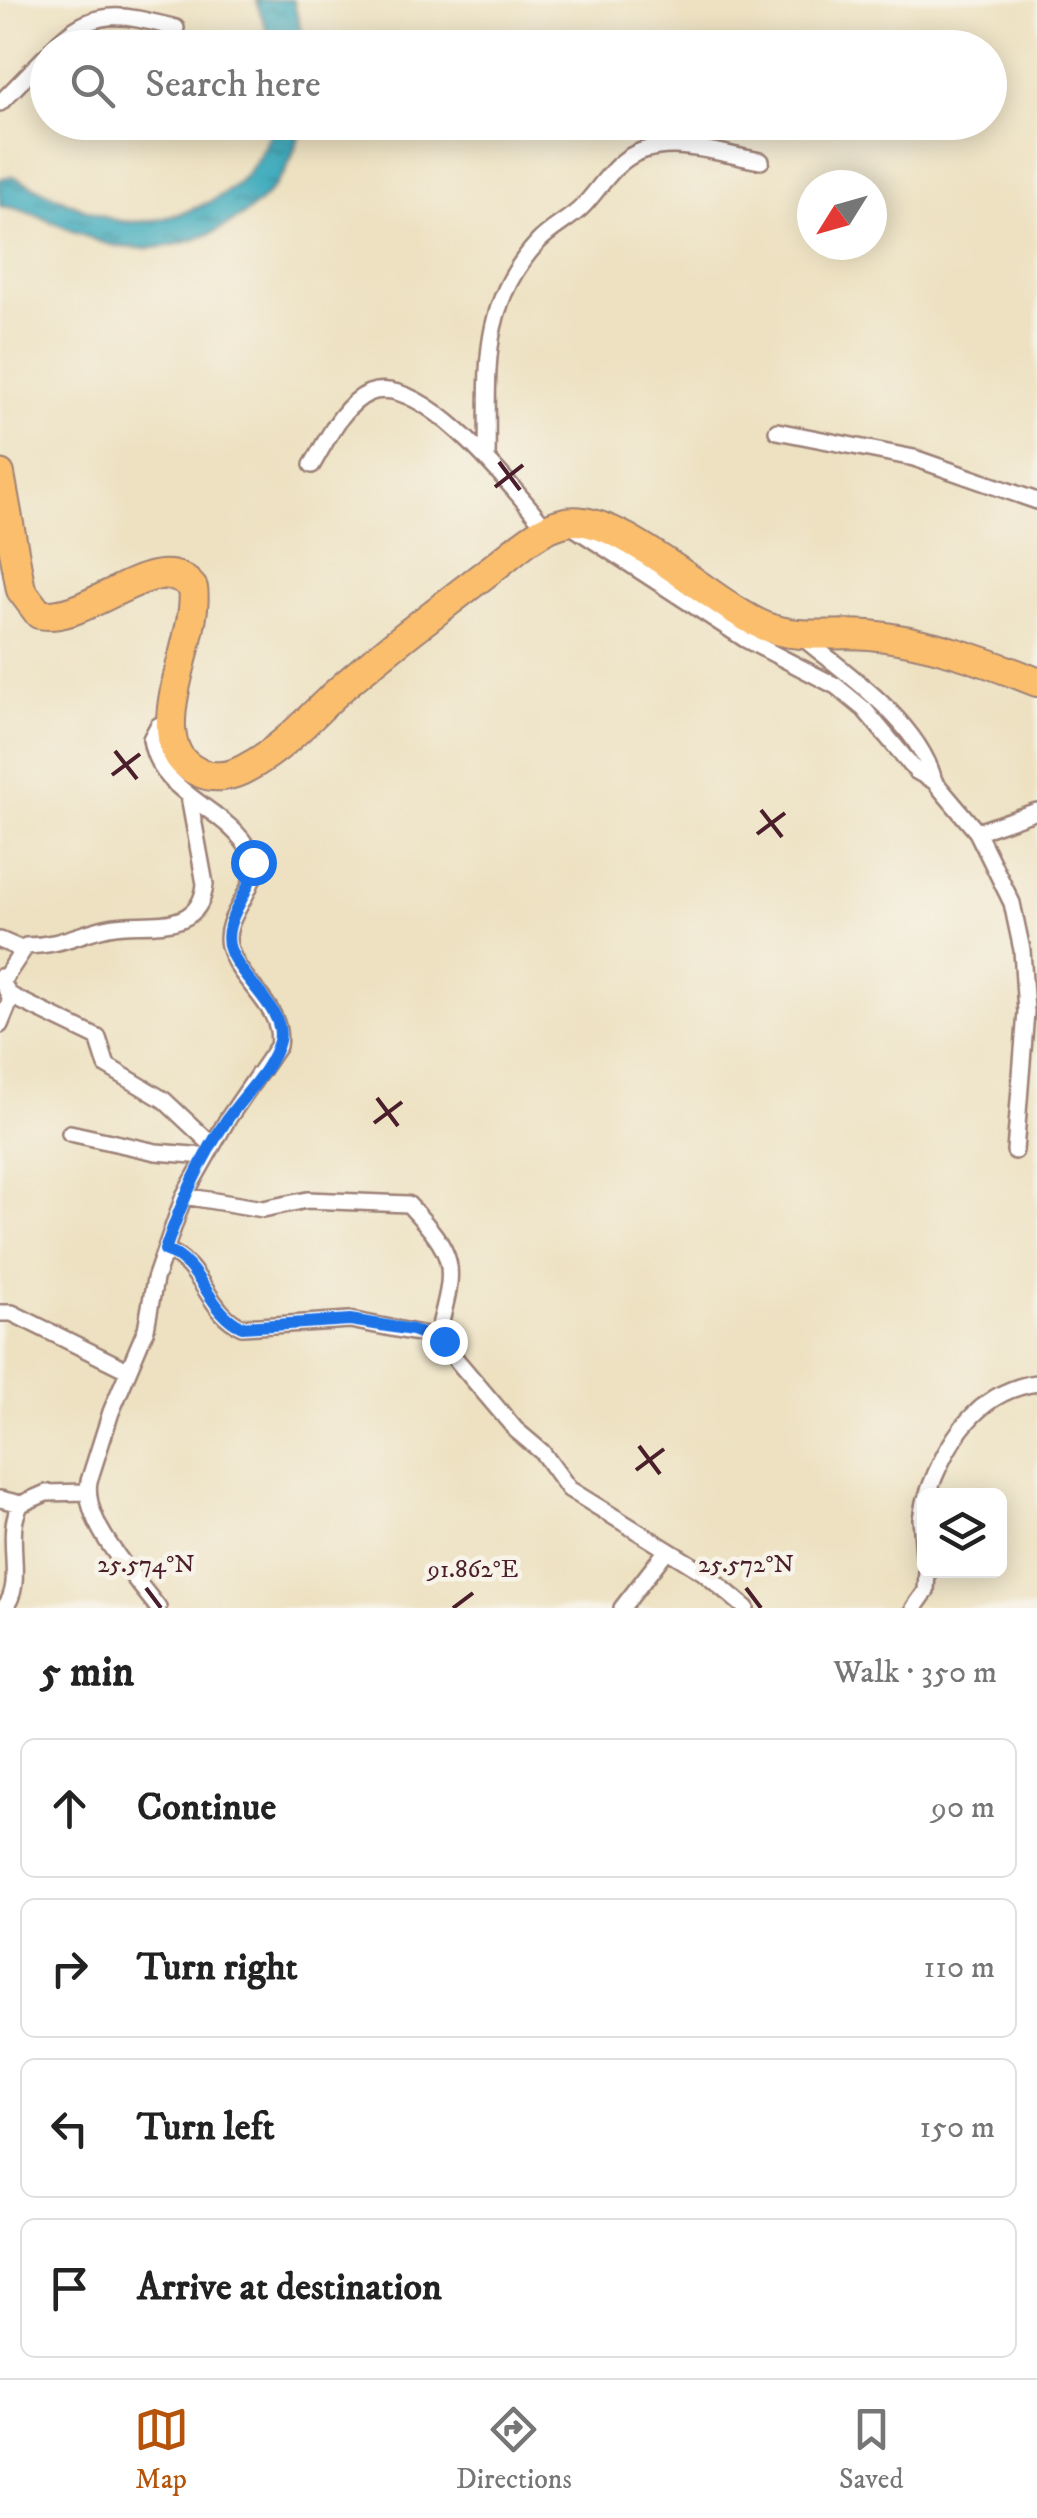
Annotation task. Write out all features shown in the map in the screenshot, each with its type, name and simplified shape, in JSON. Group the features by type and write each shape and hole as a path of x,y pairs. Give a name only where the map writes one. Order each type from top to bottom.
{"highway":[{"path":"0,474 21,590 39,614 60,616 157,574 179,576 193,588 190,631 170,720 175,750 195,771 228,776 250,767 380,657 556,525 604,527 762,626 799,635 870,635 920,644 1037,682"}],"street":[{"path":"75,30 106,16 122,14 176,28"},
{"path":"0,103 30,72"},
{"path":"486,459 492,319 503,290 540,239 580,209 622,162 638,152 659,146 684,146 762,161"},
{"path":"312,466 355,403 369,393 387,390 436,415 556,525 757,646 836,686 864,708 916,771 934,781 977,832 1012,903 1022,950 1026,1012 1015,1151"},
{"path":"777,431 914,458 1037,500"},
{"path":"799,635 871,693 928,763 934,781"},
{"path":"158,1608 108,1538 87,1492 127,1370 146,1329 165,1250 184,1196 278,1046 280,1033 277,1021 237,965 228,940 228,928 254,874 250,852 189,796 153,752 153,730 170,720"},
{"path":"0,940 21,949 66,943 114,926 160,926 196,910 205,884 189,796"},
{"path":"977,832 1037,812"},
{"path":"21,949 2,978 4,988 12,996 98,1038 107,1066 164,1100 209,1151"},
{"path":"0,1025 12,996"},
{"path":"70,1133 156,1152 209,1151"},
{"path":"184,1196 263,1210 326,1199 408,1204 452,1262 438,1337"},
{"path":"165,1250 185,1260 230,1320 242,1327 350,1320 438,1337 516,1430 542,1452 569,1490 704,1572 746,1608"},
{"path":"0,1313 12,1313 127,1370"},
{"path":"932,1488 972,1415 999,1394 1037,1383"},
{"path":"0,1499 21,1504 46,1493 87,1492"},
{"path":"4,1608 13,1590 11,1534 21,1504"},
{"path":"622,1608 667,1550"},
{"path":"914,1608 926,1591 927,1578"}],"water":[{"path":"256,0 293,0 301,30 267,30"},
{"path":"267,140 297,140 284,173 251,210 207,235 182,243 132,248 108,244 0,206 0,179 12,176 111,219 161,219 196,208 228,191 256,161"}],"route":[{"path":"253,862 254,874 228,928 228,940 237,965 277,1021 278,1046 201,1163 184,1196 165,1250 185,1260 230,1320 242,1327 350,1320 412,1330 444,1341"}]}
